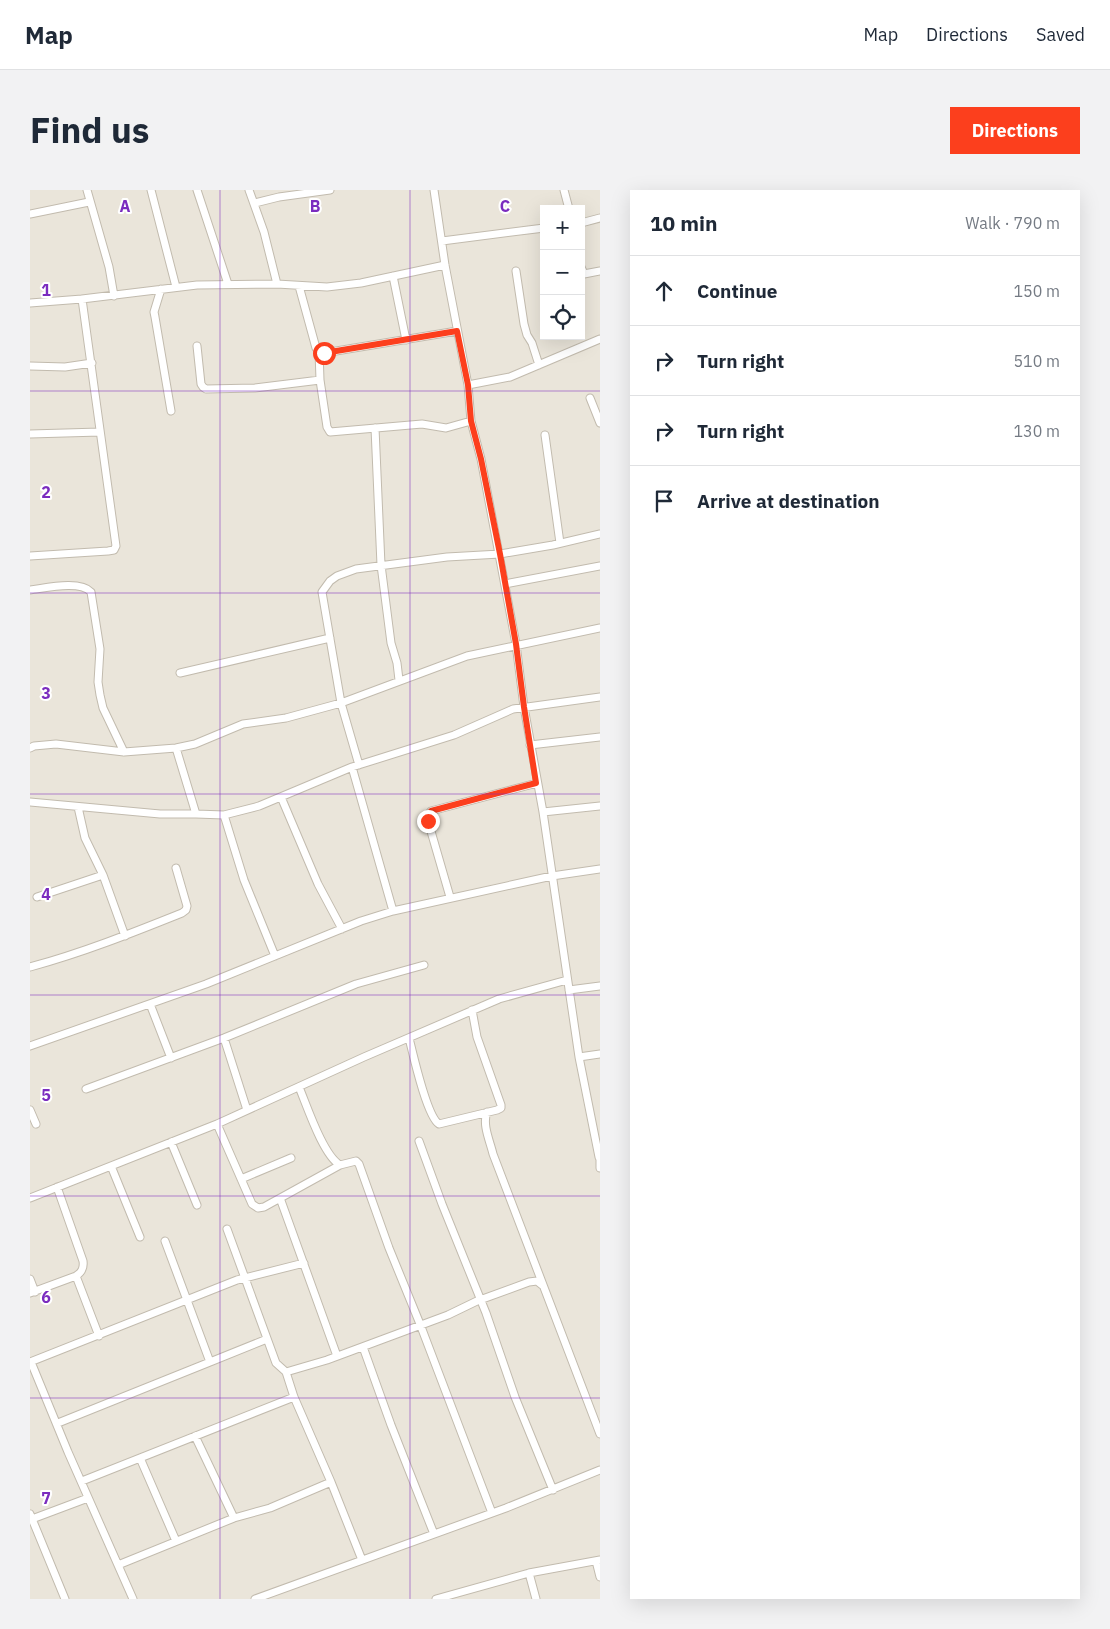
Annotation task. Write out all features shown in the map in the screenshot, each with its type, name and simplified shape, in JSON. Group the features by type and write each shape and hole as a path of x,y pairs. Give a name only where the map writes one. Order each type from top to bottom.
{"street":[{"path":"87,190 89,202 105,250 114,296"},
{"path":"151,190 176,287"},
{"path":"197,190 228,284"},
{"path":"250,190 264,232 276,284"},
{"path":"255,203 278,197 330,190"},
{"path":"434,190 445,265 468,385 471,421 481,459 516,644 536,783 543,812 568,990 579,1057 600,1157 600,1168"},
{"path":"564,190 567,205"},
{"path":"30,214 89,202"},
{"path":"585,222 600,218"},
{"path":"442,241 540,229"},
{"path":"30,303 114,296 176,287 228,284 327,287 362,283 445,265"},
{"path":"516,271 524,324 538,365"},
{"path":"585,274 600,271"},
{"path":"393,276 406,340"},
{"path":"299,286 313,340 318,351 327,428 330,432 422,424 446,428 471,421"},
{"path":"161,289 154,312 171,411"},
{"path":"30,556 114,550 116,538 82,299"},
{"path":"318,351 332,353 457,331"},
{"path":"468,385 510,377 600,339"},
{"path":"197,346 202,384 203,388 206,389 255,388 320,380"},
{"path":"30,366 64,367 92,363"},
{"path":"590,398 600,423"},
{"path":"375,428 381,565 391,643 397,663 399,680"},
{"path":"30,434 100,432"},
{"path":"546,435 560,544"},
{"path":"393,911 341,703 322,592 330,581 337,576 356,569 448,557 500,554 560,544 600,534"},
{"path":"505,584 600,566"},
{"path":"30,590 71,586 84,587 91,592 100,649 98,682 100,695 103,708 124,752"},
{"path":"30,748 56,744 124,752 176,748 195,744 243,724 286,718 341,703 460,658 516,644 600,628"},
{"path":"180,673 330,638"},
{"path":"30,802 160,814 224,815 259,806 356,766 454,735 512,709 600,697"},
{"path":"530,745 600,737"},
{"path":"176,748 196,814"},
{"path":"450,897 428,821 428,815 431,811 536,783"},
{"path":"281,797 318,884 342,929"},
{"path":"543,812 600,806"},
{"path":"78,807 85,838 103,875 125,936"},
{"path":"224,815 244,880 275,956"},
{"path":"30,967 54,961 125,936 182,913 186,910 187,906 176,868"},
{"path":"30,1046 206,984 342,929 393,911 552,876 600,869"},
{"path":"37,897 103,875"},
{"path":"86,1089 224,1038 356,984 424,965"},
{"path":"30,1198 217,1124 472,1010 511,995 567,980"},
{"path":"568,990 600,986"},
{"path":"150,1004 171,1058"},
{"path":"408,1038 434,1121 439,1124 497,1110 501,1108 501,1105 477,1036 472,1010"},
{"path":"224,1038 247,1110"},
{"path":"579,1057 600,1054"},
{"path":"299,1087 320,1136 335,1162 340,1165"},
{"path":"30,1112 36,1124"},
{"path":"487,1112 485,1124 493,1154 600,1434"},
{"path":"217,1124 254,1207 264,1207 340,1165 356,1161 359,1164 389,1248 492,1513"},
{"path":"419,1141 480,1300 515,1398 553,1490"},
{"path":"171,1142 197,1205"},
{"path":"241,1179 291,1158"},
{"path":"111,1166 140,1237"},
{"path":"30,1279 32,1292 76,1276 84,1268 57,1187"},
{"path":"280,1198 337,1356"},
{"path":"227,1229 276,1363 286,1372 294,1397 362,1560"},
{"path":"165,1241 210,1362"},
{"path":"133,1599 31,1362 245,1277 304,1263"},
{"path":"76,1276 99,1336"},
{"path":"286,1372 363,1347 529,1282 537,1281 544,1287"},
{"path":"58,1423 267,1339"},
{"path":"363,1347 391,1425 434,1534"},
{"path":"82,1481 294,1397"},
{"path":"195,1436 234,1518"},
{"path":"140,1458 176,1541"},
{"path":"255,1599 492,1513 600,1470"},
{"path":"118,1565 234,1518 270,1508 331,1482"},
{"path":"65,1599 31,1517 88,1498"},
{"path":"436,1599 529,1573 598,1561 600,1578"},
{"path":"529,1573 536,1599"}],"shaded area":[{"path":"30,190 600,190 600,1599 30,1599"}],"route":[{"path":"324,353 457,331 468,385 471,421 481,459 516,644 536,783 431,811 428,815 428,821"}]}
